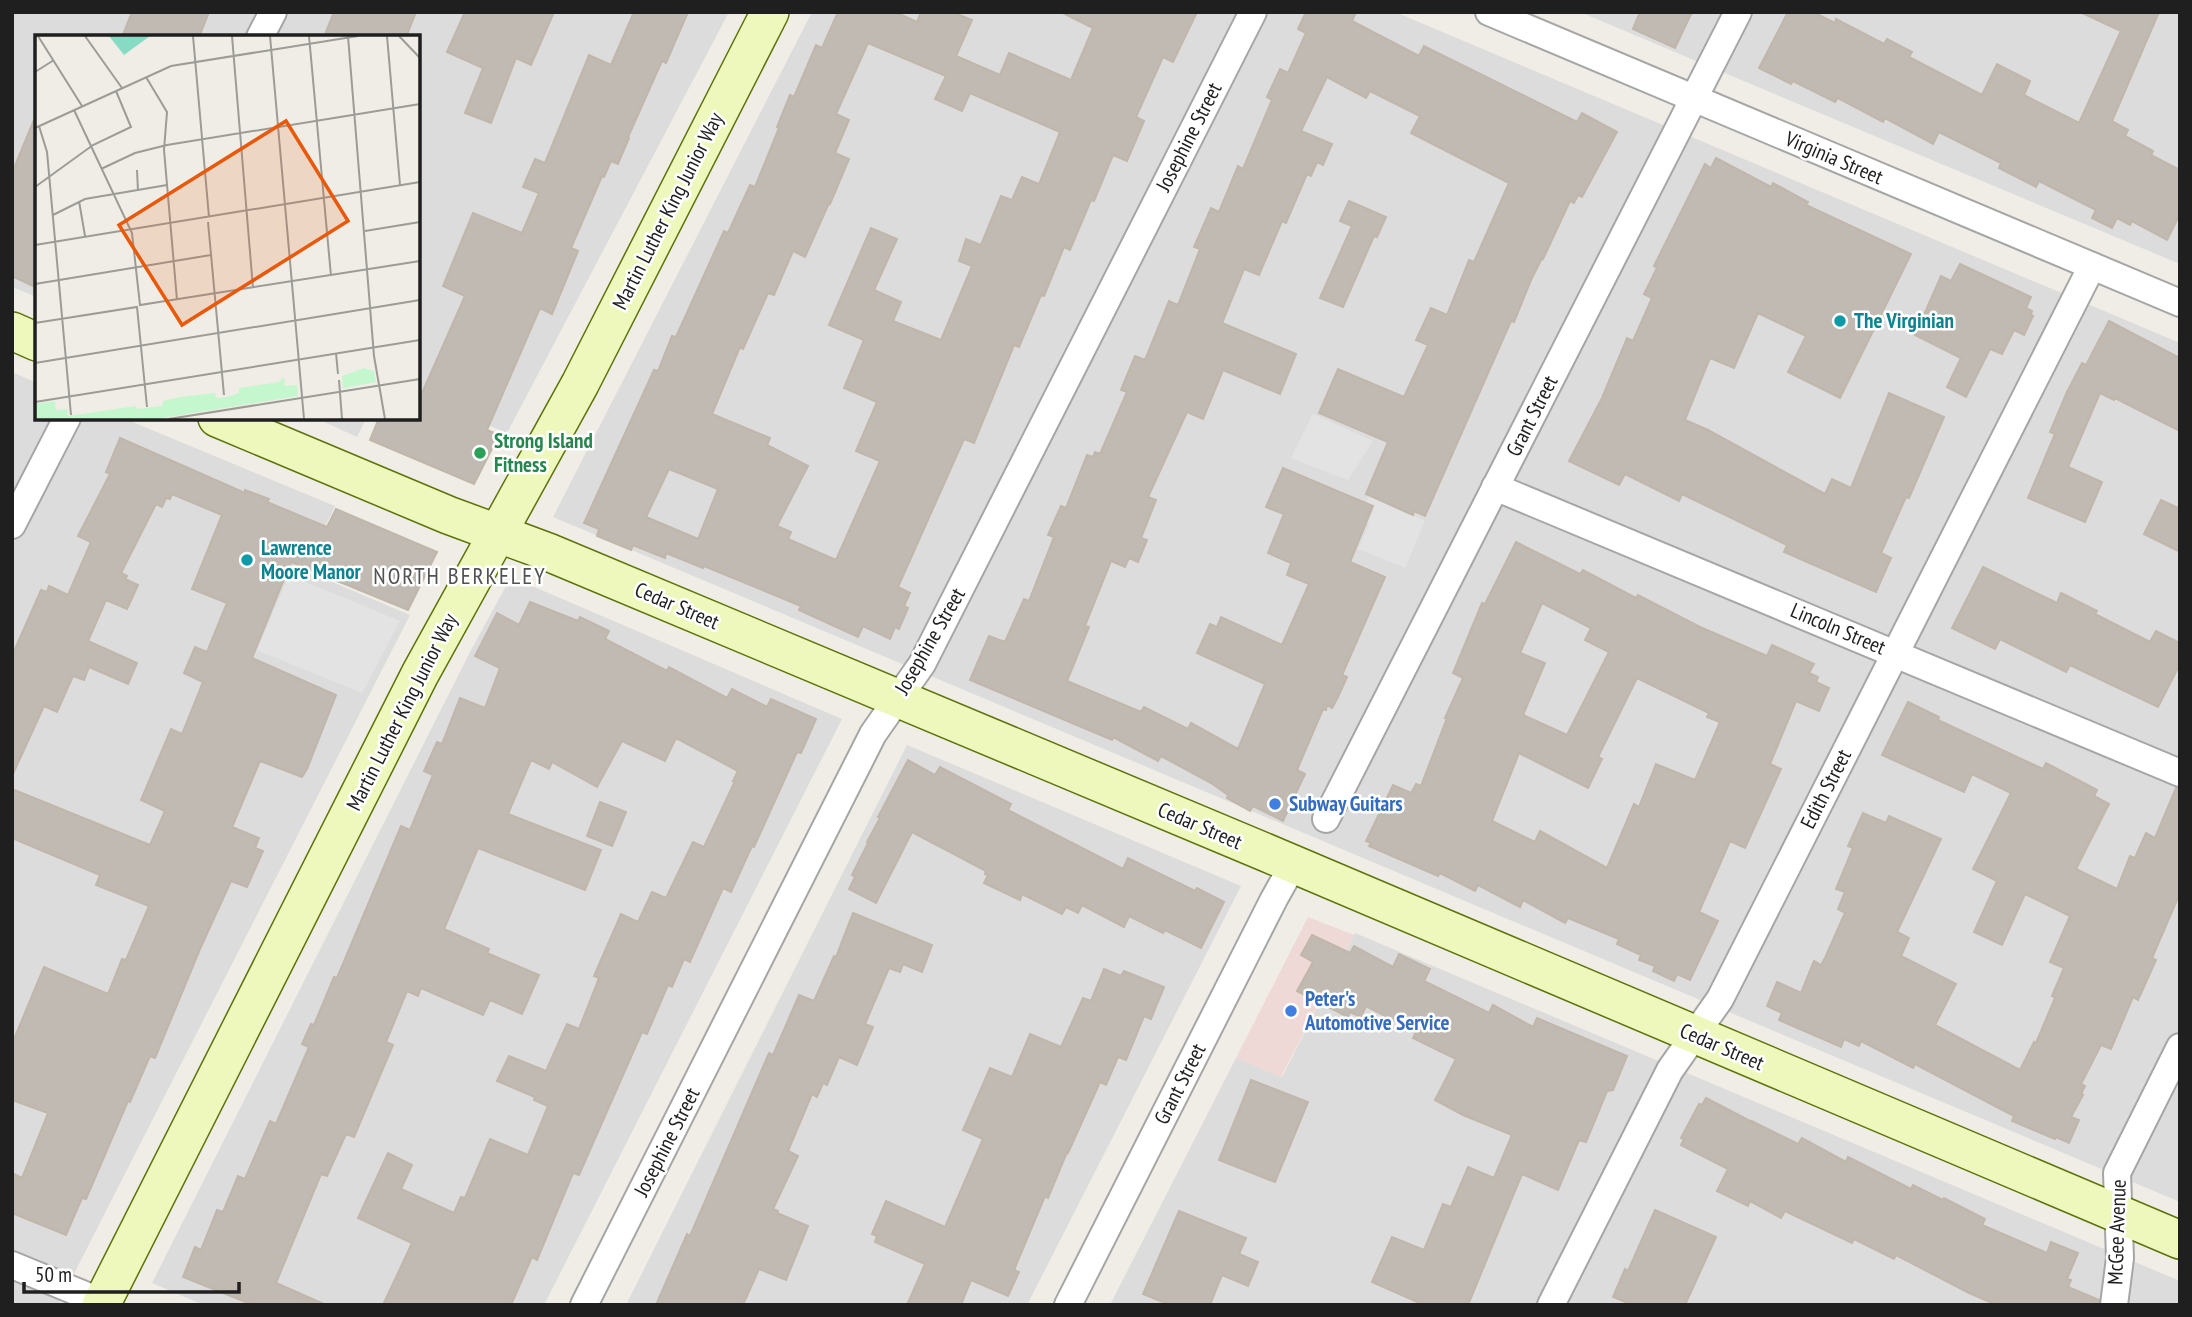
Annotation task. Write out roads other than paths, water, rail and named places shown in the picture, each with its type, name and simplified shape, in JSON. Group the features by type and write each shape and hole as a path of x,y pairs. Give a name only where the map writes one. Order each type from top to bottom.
{"street":[{"path":"261,35 273,12"},
{"name":"Martin Luther King Junior Way","path":"104,1304 420,674 580,384 770,12"},
{"name":"Josephine Street","path":"584,1305 873,734 922,664 1253,12"},
{"name":"Virginia Street","path":"1489,12 2180,303"},
{"name":"Grant Street","path":"1326,819 1738,12"},
{"name":"Edith Street","path":"1551,1305 1670,1070 1720,999 2092,267"},
{"path":"12,331 35,341"},
{"path":"12,525 66,420"},
{"name":"Cedar Street","path":"222,420 448,515 548,552 2180,1240"},
{"name":"Lincoln Street","path":"1495,487 2180,773"},
{"name":"Grant Street","path":"1068,1305 1293,865"},
{"name":"McGee Avenue","path":"2114,1305 2120,1258 2117,1173 2180,1047"},
{"path":"12,1265 104,1304"}],"place":[{"name":"The Virginian","path":"1840,321"},
{"name":"Strong Island Fitness","path":"480,453"},
{"name":"Lawrence Moore Manor","path":"247,560"},
{"name":"Subway Guitars","path":"1275,804"},
{"name":"Peter's Automotive Service","path":"1291,1011"}],"district":[{"name":"NORTH BERKELEY","path":"460,576"}]}
